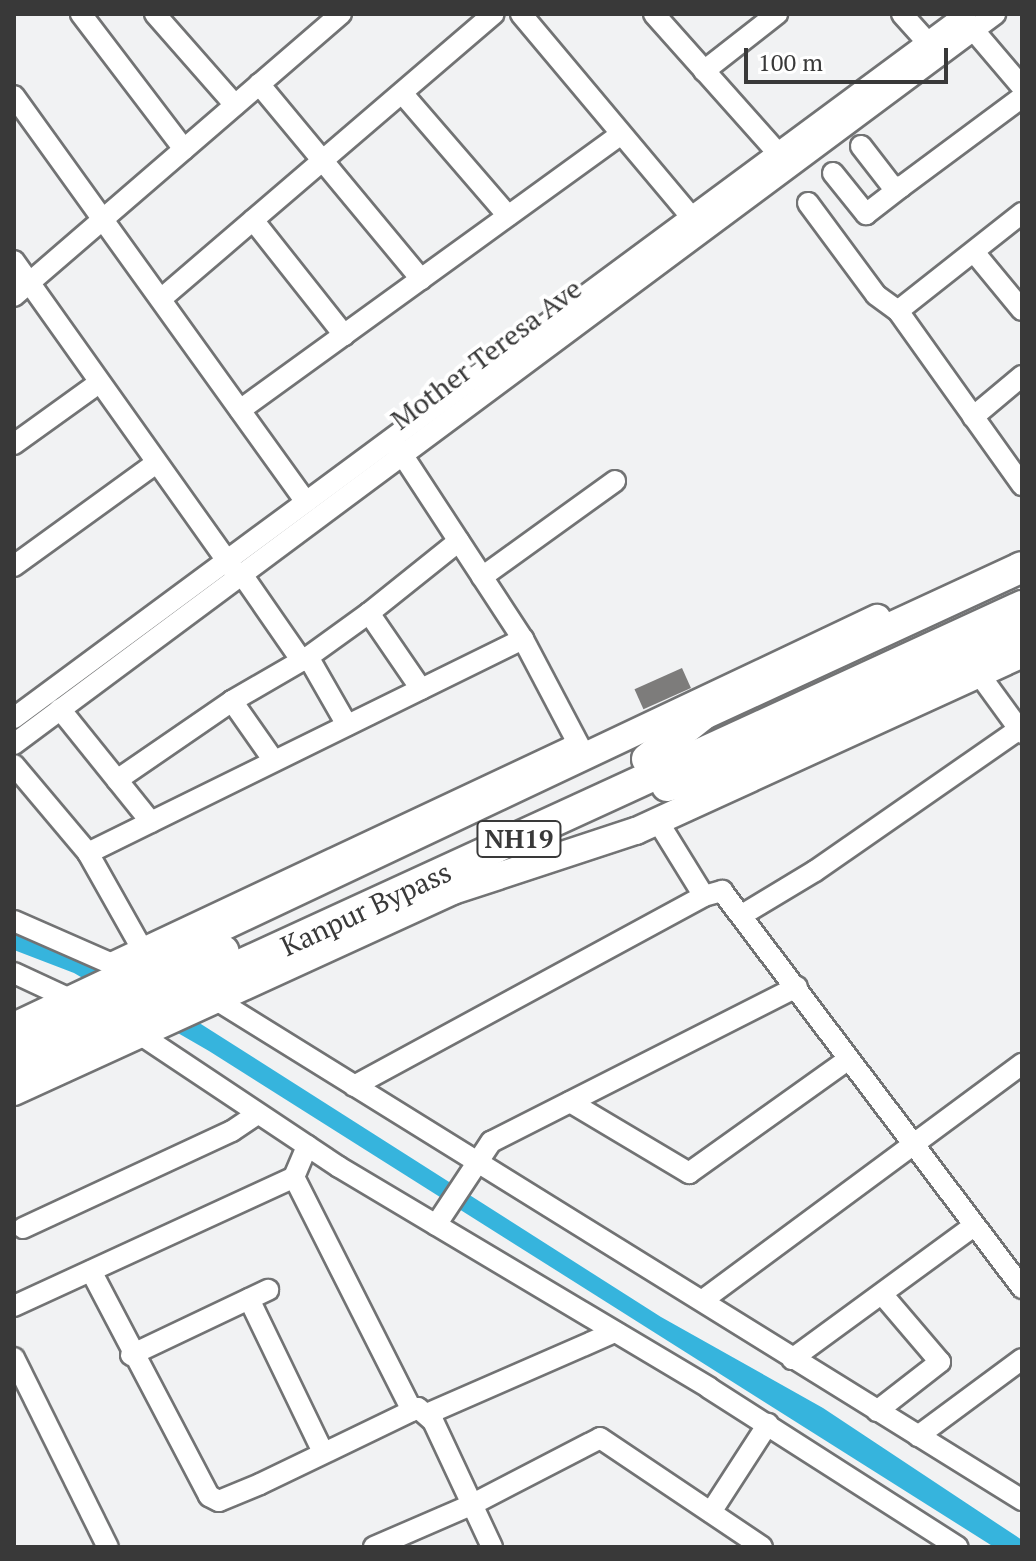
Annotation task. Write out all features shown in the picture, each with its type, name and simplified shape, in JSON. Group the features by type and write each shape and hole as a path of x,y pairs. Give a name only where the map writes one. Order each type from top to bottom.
{"highway":[{"name":"Kanpur Bypass","path":"14,1069 642,772 1020,569"},
{"name":"Kanpur Bypass","path":"14,1046 1022,606"},
{"path":"642,772 658,788 718,773 1022,636"}],"main road":[{"path":"14,1026 78,995 120,969 516,793 580,750 1020,569"},
{"path":"14,1092 453,891 657,820 1022,654"}],"street":[{"path":"155,14 235,105"},
{"path":"161,299 494,14"},
{"path":"521,14 697,223 778,153 928,43 967,20 1022,87"},
{"path":"654,14 778,153"},
{"path":"704,71 777,14"},
{"path":"902,14 928,43"},
{"name":"Mother Teresa Ave","path":"14,744 396,445 967,20 995,14"},
{"path":"14,296 332,17"},
{"path":"90,18 184,149"},
{"path":"259,84 421,279"},
{"path":"402,93 508,216"},
{"path":"14,96 306,502"},
{"path":"833,173 866,214 1022,97"},
{"path":"240,410 621,134"},
{"path":"861,146 892,186 901,187"},
{"path":"808,203 876,295 898,311 1022,485"},
{"path":"898,311 1022,213"},
{"path":"253,220 344,335"},
{"path":"974,252 1022,310"},
{"path":"14,261 155,464 305,659 347,725"},
{"path":"973,417 1022,376"},
{"path":"14,444 99,383"},
{"path":"14,718 235,570 306,502 396,445 523,639 580,750 141,947 120,969 14,921"},
{"path":"14,566 155,464"},
{"path":"482,577 615,481"},
{"path":"117,780 232,701 305,659 369,613 459,541"},
{"path":"369,613 421,689"},
{"path":"88,853 523,639"},
{"path":"742,915 815,871 1020,731 979,674"},
{"path":"232,701 274,761"},
{"path":"60,709 151,822"},
{"path":"14,765 88,853 141,947"},
{"path":"657,820 704,896"},
{"path":"354,1086 704,896 722,891 1022,1288"},
{"path":"14,973 78,995"},
{"path":"436,1225 475,1161 491,1142 797,987"},
{"path":"215,999 703,1300 792,1359 1020,1495"},
{"path":"147,1032 257,1114 307,1146 768,1424 958,1547"},
{"path":"570,1102 689,1173 849,1059"},
{"path":"703,1300 1022,1064"},
{"path":"23,1228 232,1131 257,1114"},
{"path":"14,1306 294,1177 307,1146"},
{"path":"294,1177 492,1547"},
{"path":"792,1359 974,1226"},
{"path":"91,1271 131,1355 209,1496 219,1501 323,1452 615,1332"},
{"path":"131,1355 259,1294 323,1452"},
{"path":"877,1411 940,1362 882,1294"},
{"path":"14,1358 108,1547"},
{"path":"918,1436 1022,1359"},
{"path":"711,1512 768,1424"},
{"path":"374,1547 471,1505 600,1438 762,1547"}],"water":[{"path":"14,932 99,964 193,1019 661,1317 823,1408 1022,1540 1022,1547 994,1547 209,1051 74,973 14,950"}],"building":[{"path":"682,668 691,688 643,709 634,689"}]}
